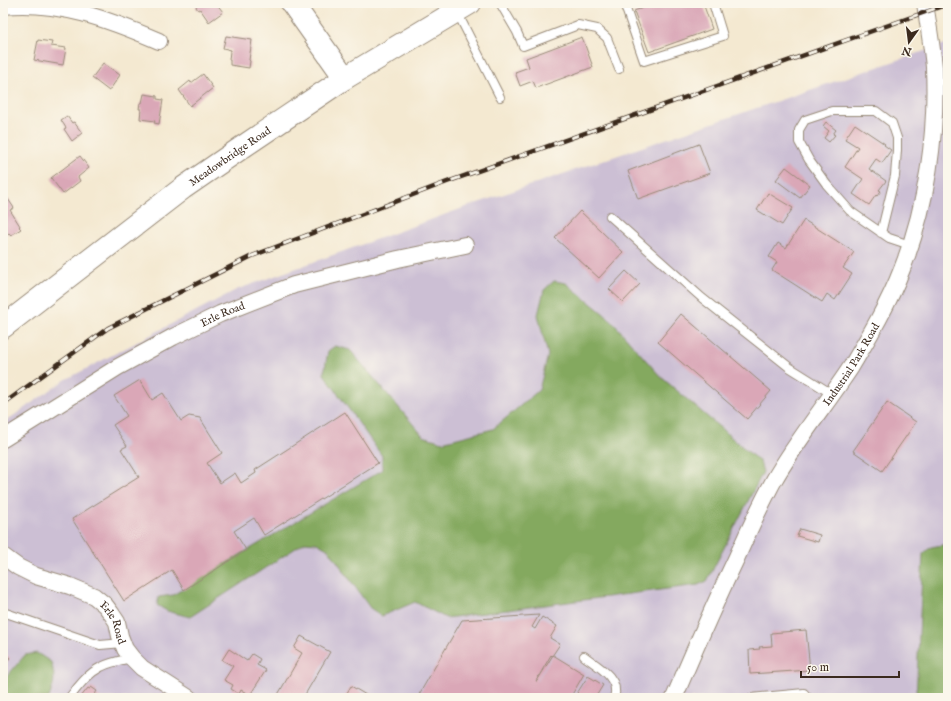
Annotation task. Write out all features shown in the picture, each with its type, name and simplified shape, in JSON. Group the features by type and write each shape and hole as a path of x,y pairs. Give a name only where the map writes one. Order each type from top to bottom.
{"main road":[{"path":"292,3 345,78"},
{"name":"Meadowbridge Road","path":"3,327 183,188 345,78 463,7"}],"street":[{"name":"Industrial Park Road","path":"678,697 713,607 754,518 774,480 850,368 875,325 896,282 910,245 919,217 932,142 934,66 924,3"},
{"path":"3,6 15,4 38,4 60,7 100,18 159,41"},
{"name":"Erle Road","path":"3,439 118,367 173,337 220,314 294,285 398,259 465,245"},
{"name":"Erle Road","path":"3,556 18,567 36,576 70,586 94,596 105,605 111,613 116,622 125,649 132,658 142,668 188,698"}],"lane":[{"path":"500,3 517,32 523,46 578,25 597,28 607,38 619,69"},
{"path":"624,3 644,61 723,36 713,3"},
{"path":"463,7 500,97"},
{"path":"880,233 895,176 897,138 892,123 876,112 832,111 805,120 799,130 799,142 809,160 827,184 850,211 880,233 889,238 910,245"},
{"path":"610,216 702,298 789,367 832,394"},
{"path":"3,612 100,645 123,643"},
{"path":"584,656 612,678 616,686 614,698"},
{"path":"69,698 85,678 101,667 132,658"},
{"path":"751,698 804,693 808,698"}],"shaded area":[{"path":"948,43 948,544 931,547 923,554 916,698 49,698 54,683 25,655 3,681 3,423 65,380 236,290 466,207","holes":["566,283 609,318 660,376 446,618 415,602 382,616 370,608 329,550 317,543 305,542 190,617 159,597 173,595 382,470 383,456 324,374 350,350 423,436 442,442 493,429 539,390 548,355 543,338"]}],"green space":[{"path":"554,281 566,283 609,318 660,376 760,462 763,472 707,581 698,585 446,618 415,602 382,616 370,608 329,550 317,543 305,542 190,617 167,611 157,605 159,597 173,595 382,470 382,456 324,374 328,351 335,346 350,350 423,436 442,442 493,429 539,390 548,355 538,315 544,290"},
{"path":"948,544 948,698 916,698 923,554 931,547"},
{"path":"37,653 51,662 53,668 54,680 49,698 3,698 3,681 25,655"}],"building":[{"path":"196,3 216,3 223,12 209,22 200,9 198,10"},
{"path":"657,3 703,3 712,29 649,52 634,11"},
{"path":"226,36 252,40 249,68 230,65 229,60 231,50 223,48"},
{"path":"582,37 593,67 536,88 533,81 520,86 515,72 529,67 526,58"},
{"path":"38,40 52,42 51,46 66,48 63,65 34,60"},
{"path":"103,63 120,75 109,91 92,78"},
{"path":"203,74 213,88 190,106 179,90 190,81 191,83"},
{"path":"144,94 157,96 157,99 163,100 159,124 154,123 155,121 140,119 141,109 139,109"},
{"path":"67,116 72,123 74,122 82,133 72,141 64,129 66,128 61,120"},
{"path":"826,122 836,130 833,134 835,135 829,142 824,138 829,131 823,126"},
{"path":"855,124 885,144 884,145 891,150 882,163 876,159 869,169 886,181 879,190 881,191 869,205 853,194 863,179 845,167 858,147 845,139"},
{"path":"699,144 710,173 638,199 628,171"},
{"path":"80,156 89,168 78,177 80,181 63,194 51,178"},
{"path":"786,167 810,185 800,198 776,180"},
{"path":"768,193 793,208 782,225 757,210"},
{"path":"8,199 14,208 10,210 21,229 11,235 9,233 8,234 3,226 3,202"},
{"path":"580,211 623,252 599,278 555,238"},
{"path":"804,220 854,252 843,268 852,274 835,300 827,294 822,302 772,270 777,262 769,257 778,243 786,248"},
{"path":"626,271 640,284 623,302 609,289"},
{"path":"681,314 771,391 747,419 658,342"},
{"path":"140,380 152,400 163,393 181,421 189,416 200,418 222,453 207,463 220,483 235,473 241,483 256,473 255,470 345,412 378,463 264,535 254,518 234,531 246,550 184,590 172,570 124,601 72,519 139,477 121,449 127,446 113,425 127,416 114,396"},
{"path":"887,402 916,422 882,471 853,451"},
{"path":"800,529 820,535 818,542 797,536"},
{"path":"539,615 532,627 535,629 542,617 557,626 550,638 560,644 552,656 551,655 536,681 553,655 584,674 570,698 417,698 462,620"},
{"path":"806,630 810,670 750,674 749,650 760,649 759,647 772,646 771,633"},
{"path":"301,636 330,652 303,698 276,698 302,653 294,648"},
{"path":"229,649 247,661 252,654 260,659 257,665 266,670 250,695 241,690 239,694 231,689 233,685 224,680 233,666 222,660"},
{"path":"3,651 10,658 3,666"},
{"path":"588,676 603,685 595,698 574,698"},
{"path":"351,686 371,698 344,698"},
{"path":"91,687 97,691 95,694 101,698 80,698 88,688 90,689"}],"railway":[{"path":"3,404 108,328 252,256 447,182 948,4"}]}
